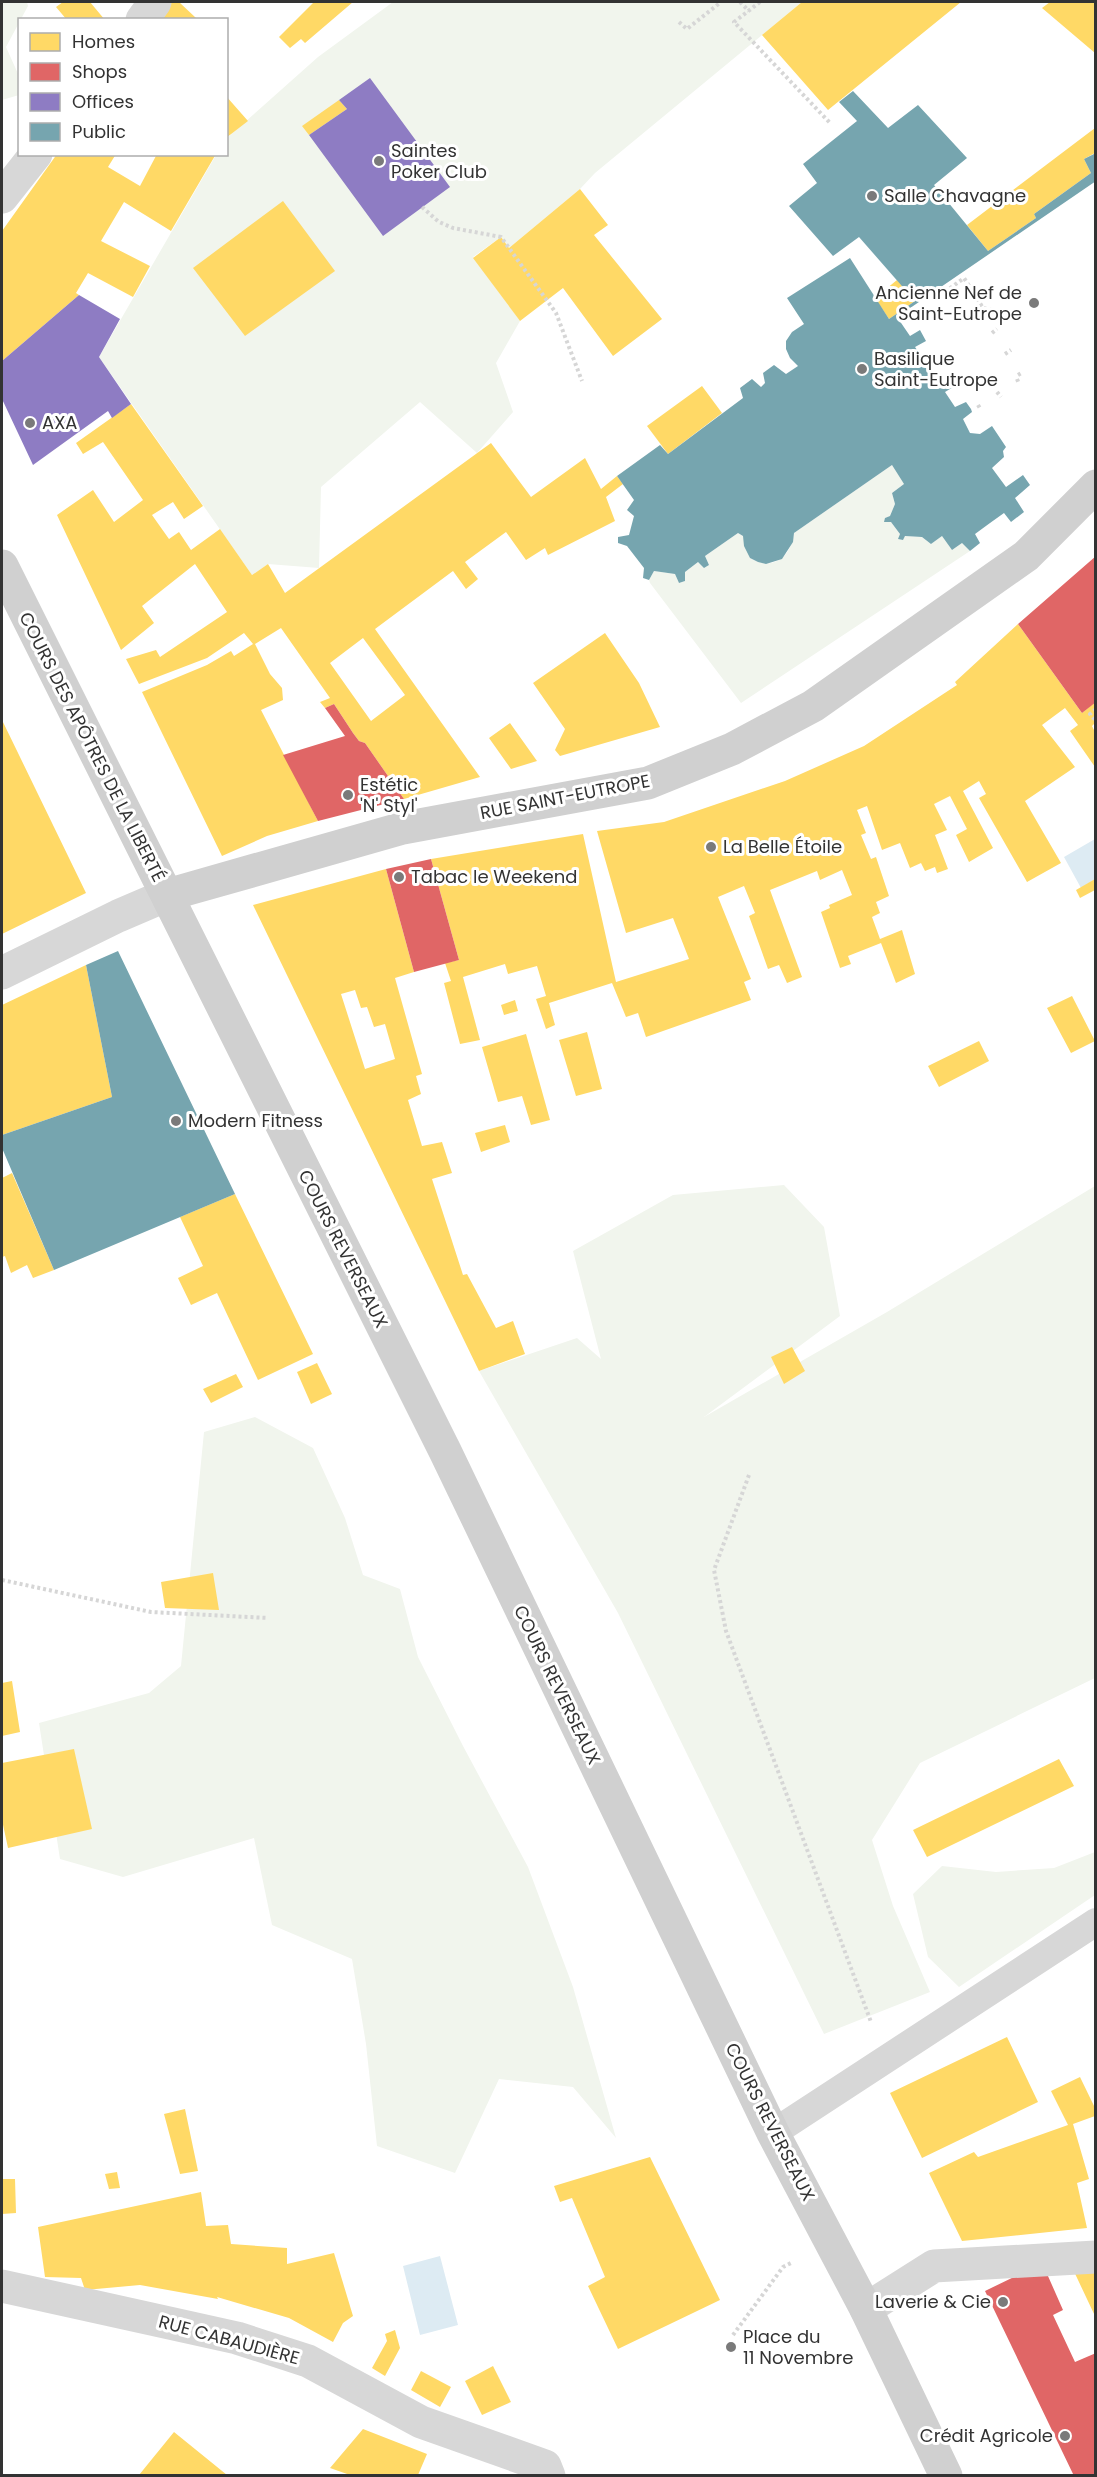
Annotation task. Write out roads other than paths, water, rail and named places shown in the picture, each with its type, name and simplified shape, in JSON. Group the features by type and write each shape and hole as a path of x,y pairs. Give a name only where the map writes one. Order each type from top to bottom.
{"main road":[{"name":"RUE SAINT-EUTROPE","path":"167,896 403,828 648,783 732,748 813,706 1026,556 1095,486"},
{"name":"COURS DES APÔTRES DE LA LIBERTÉ","path":"2,566 167,896"},
{"name":"COURS REVERSEAUX","path":"167,896 440,1442 773,2133 866,2309 946,2475"}],"street":[{"path":"143,18 154,2"},
{"path":"2,197 34,156"},
{"path":"2,973 118,916 167,896"},
{"path":"866,2309 934,2266 1095,2257"},
{"name":"RUE CABAUDIÈRE","path":"2,2286 237,2338 308,2361 421,2422 547,2471"}],"lane":[{"path":"773,2133 1095,1922"}],"place":[{"name":"Saintes Poker Club","path":"379,161"},
{"name":"Salle Chavagne","path":"872,196"},
{"name":"Ancienne Nef de Saint-Eutrope","path":"1034,303"},
{"name":"Basilique Saint-Eutrope","path":"862,369"},
{"name":"AXA","path":"30,423"},
{"name":"Estétic 'N' Styl'","path":"348,795"},
{"name":"La Belle Étoile","path":"711,847"},
{"name":"Tabac le Weekend","path":"399,877"},
{"name":"Modern Fitness","path":"176,1121"},
{"name":"Laverie & Cie","path":"1003,2302"},
{"name":"Place du 11 Novembre","path":"731,2347"},
{"name":"Crédit Agricole","path":"1065,2436"}]}
